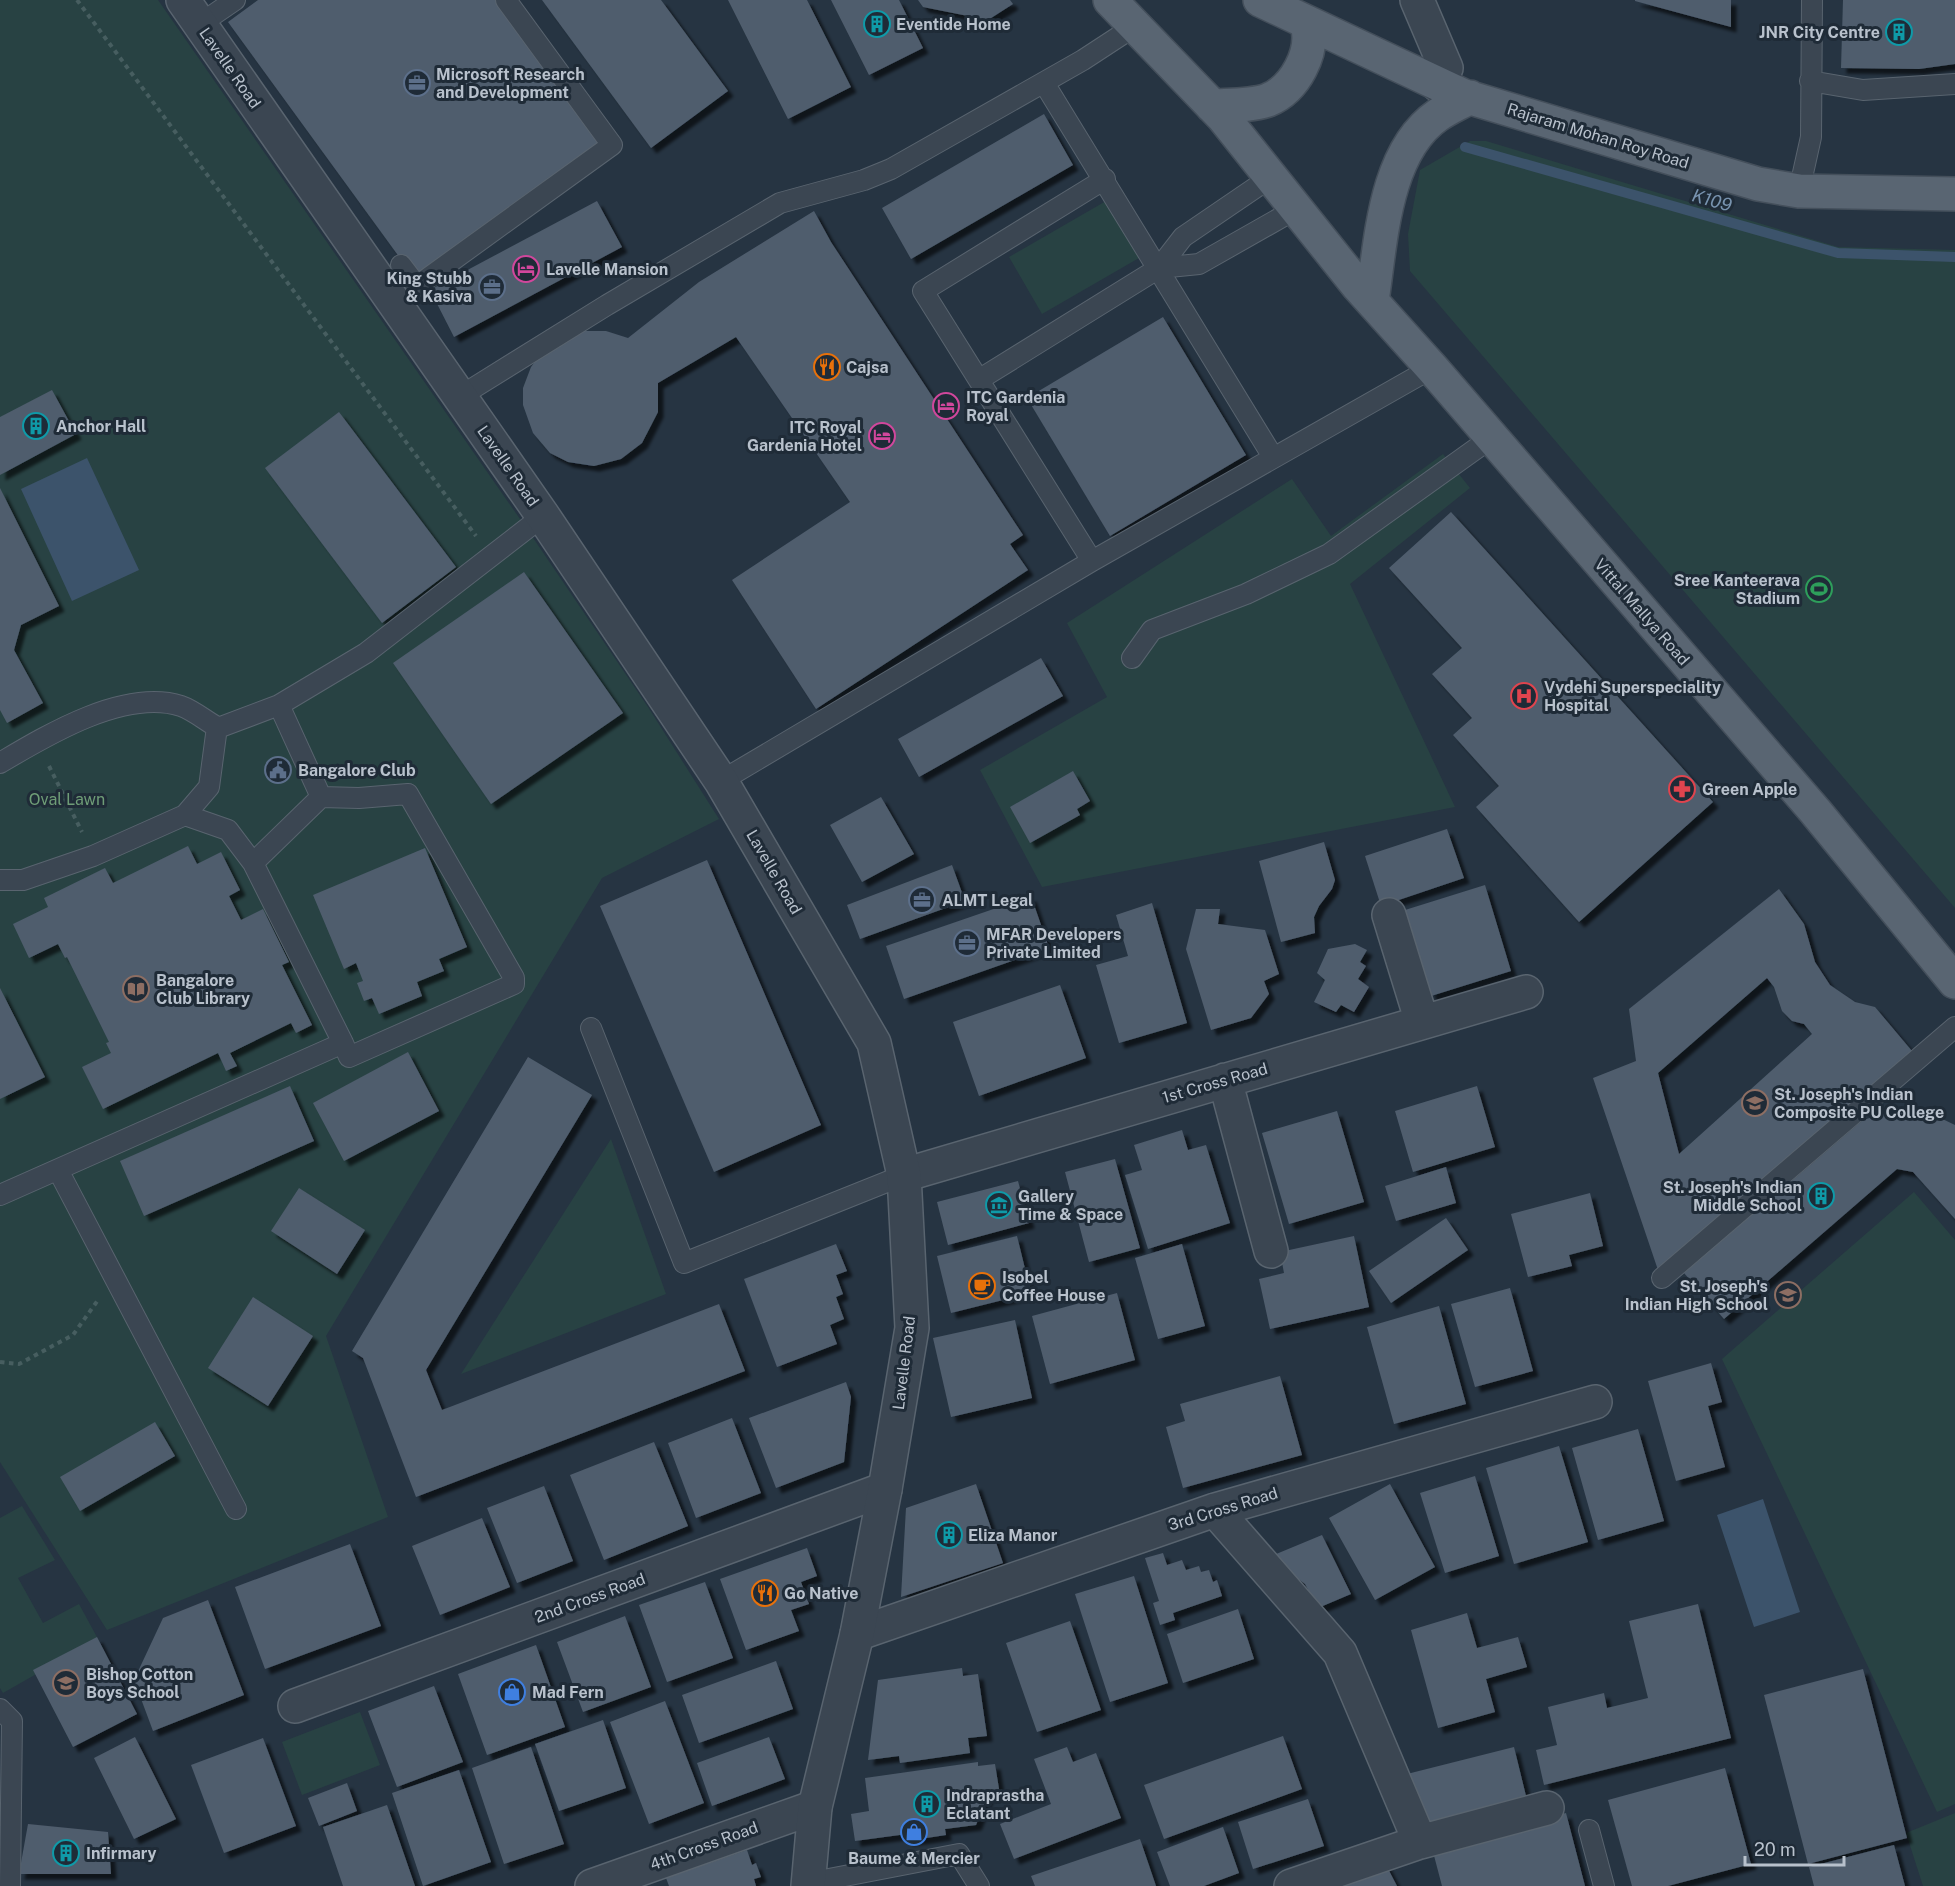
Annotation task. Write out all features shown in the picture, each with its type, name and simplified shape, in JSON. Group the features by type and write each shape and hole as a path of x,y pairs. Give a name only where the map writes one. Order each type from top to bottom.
{"main road":[{"path":"1110,0 1212,106 1365,294"},
{"name":"Rajaram Mohan Roy Road","path":"1260,0 1438,86 1758,184 1799,191 1955,194"},
{"path":"1212,106 1267,100 1289,86 1306,55 1311,37 1307,24"},
{"path":"1365,294 1360,229 1369,192 1400,128 1438,86"},
{"path":"1365,294 1396,171 1416,138 1436,116 1470,97"},
{"name":"Vittal Mallya Road","path":"1365,294 1432,368 1815,811 1955,982"}],"street":[{"path":"1418,0 1446,68 1438,86"},
{"name":"Lavelle Road","path":"191,12 399,278 459,397 543,516 721,781 874,1043 904,1175 912,1328 885,1489 857,1634 815,1807 808,1884"},
{"path":"1389,915 1422,1022"},
{"name":"1st Cross Road","path":"904,1175 1526,992"},
{"path":"1225,1080 1271,1251"},
{"name":"3rd Cross Road","path":"857,1634 1215,1510 1595,1402"},
{"name":"2nd Cross Road","path":"296,1706 885,1489"},
{"path":"1215,1510 1340,1653 1420,1842"},
{"name":"4th Cross Road","path":"592,1886 815,1807"},
{"path":"1291,1886 1420,1842 1547,1808"}],"lane":[{"path":"191,12 235,0"},
{"path":"399,278 417,286 612,145 506,0"},
{"path":"1799,191 1811,137 1812,0"},
{"path":"459,397 607,305 780,203 864,180 891,169 1044,83 1135,26"},
{"path":"1810,81 1863,90 1955,84"},
{"path":"1044,83 1105,179 1273,457"},
{"path":"980,379 1159,268 1183,237 1271,177"},
{"path":"1092,561 923,291 1105,179"},
{"path":"1159,268 1199,264 1296,209"},
{"path":"721,781 1092,561 1432,368"},
{"path":"1132,658 1152,630 1246,594 1329,554 1491,438"},
{"path":"218,728 279,705 366,653 543,516"},
{"path":"0,763 37,741 121,705 149,703 181,706 217,727 209,787 185,815 93,856 22,880 0,880"},
{"path":"279,705 321,796"},
{"path":"185,815 228,830 253,863 349,1057 514,984 514,978 408,794 359,798 321,796 253,863"},
{"path":"1662,1278 1955,1027"},
{"path":"591,1028 684,1263 904,1175"},
{"path":"0,1195 343,1043"},
{"path":"57,1170 236,1509"},
{"path":"0,1709 12,1722 10,1886"},
{"path":"1589,1830 1604,1886"},
{"path":"808,1884 959,1854 979,1886"}],"path":[{"path":"77,0 491,557"},
{"path":"37,741 93,856"},
{"path":"0,1362 19,1364 73,1335 114,1278"}],"green space":[{"name":"Bangalore Club","path":"0,0 158,0 527,529 648,707 719,819 602,878 326,1336 388,1517 107,1630 0,1462"},
{"name":"Sree Kanteerava Stadium","path":"1470,141 1486,141 1838,247 1955,250 1955,908 1410,271 1408,234 1420,170"},
{"path":"1106,201 1139,258 1042,314 1009,257"},
{"path":"1443,454 1470,488 1350,584 1455,807 1042,887 980,770 1107,697 1067,623 1292,479 1331,536"},
{"path":"611,1139 666,1294 461,1374"},
{"path":"1914,1192 1955,1240 1955,1804 1937,1812 1722,1359"},
{"path":"22,1506 55,1560 18,1578 43,1623 79,1604 98,1639 3,1693 0,1688 0,1518"},
{"path":"360,1712 380,1765 302,1795 282,1742"},
{"path":"1955,1813 1955,1886 1923,1886 1906,1833"}],"water":[{"path":"87,458 139,570 72,601 21,489"},
{"path":"1763,1499 1800,1612 1754,1627 1717,1515"}],"building":[{"name":"Microsoft Research and Development","path":"258,0 501,0 605,144 416,280 228,22"},
{"path":"542,0 661,0 728,91 651,148"},
{"path":"728,0 807,0 851,87 788,119"},
{"name":"Eventide Home","path":"831,0 899,0 923,48 869,75"},
{"path":"918,0 1010,0 1013,4 988,20 923,7"},
{"path":"1731,0 1731,27 1635,1"},
{"name":"JNR City Centre","path":"1843,0 1955,0 1955,64 1919,69 1841,68"},
{"path":"1044,114 1073,165 911,259 882,208"},
{"name":"Lavelle Mansion","path":"597,201 622,247 454,337 430,290"},
{"name":"ITC Royal Gardenia Hotel","path":"814,211 831,242 1023,535 1010,544 1028,570 816,709 732,580 850,502 736,337 658,383 658,412 642,443 621,459 594,466 568,462 550,453 533,433 523,405 523,388 531,367 545,348 581,331 606,331 628,338 699,282"},
{"path":"1163,317 1246,455 1110,536 1027,398"},
{"name":"Anchor Hall","path":"52,390 76,434 0,475 0,417"},
{"path":"339,412 456,567 382,623 265,468"},
{"path":"0,488 59,606 21,625 14,650 43,703 7,723 0,710"},
{"path":"1451,512 1713,802 1579,922 1476,807 1499,786 1453,735 1472,718 1432,674 1462,648 1389,568"},
{"path":"524,572 623,713 491,804 393,663"},
{"path":"1041,658 1063,696 919,777 898,739"},
{"path":"1073,771 1090,801 1077,809 1080,815 1030,843 1010,807"},
{"path":"881,797 914,854 862,882 830,825"},
{"path":"1447,829 1464,878 1381,906 1365,856"},
{"path":"1324,842 1335,880 1332,889 1314,917 1315,933 1281,942 1259,861"},
{"path":"188,846 197,864 221,852 240,890 229,896 241,920 263,909 289,962 282,965 312,1025 296,1033 291,1023 230,1053 237,1066 226,1071 218,1053 103,1109 82,1067 111,1053 106,1043 109,1042 67,957 65,958 58,944 29,958 13,924 48,907 44,898 105,868 113,883"},
{"path":"425,848 467,947 439,959 444,971 417,982 422,996 379,1014 372,998 364,1001 357,983 363,981 356,963 344,969 313,895"},
{"path":"707,860 821,1125 714,1172 600,906"},
{"path":"952,865 965,901 860,939 847,905"},
{"path":"1485,885 1511,971 1431,996 1405,910"},
{"path":"1779,889 1804,924 1815,962 1830,985 1855,1002 1875,1007 1912,1051 1659,1273 1593,1078 1636,1061 1629,1009","holes":["1767,978 1774,987 1782,1011 1792,1021 1804,1024 1812,1034 1679,1154 1658,1073"]},
{"path":"1031,896 1049,948 904,999 886,946"},
{"path":"1152,903 1187,1023 1119,1043 1096,965 1128,956 1116,915"},
{"path":"1196,909 1220,909 1218,924 1265,930 1279,974 1264,981 1269,994 1251,1018 1211,1030 1186,949"},
{"path":"1355,944 1367,950 1360,962 1366,966 1358,979 1369,987 1354,1012 1341,1005 1336,1012 1314,1002 1325,980 1317,973 1328,949"},
{"path":"1060,985 1086,1058 979,1096 953,1022"},
{"path":"0,988 45,1077 0,1099"},
{"path":"408,1052 439,1111 344,1161 313,1103"},
{"path":"528,1057 592,1095 426,1370 442,1410 719,1304 745,1371 416,1497 363,1358 352,1351"},
{"path":"290,1086 314,1141 144,1216 120,1161"},
{"path":"1477,1086 1495,1147 1413,1172 1395,1111"},
{"name":"St. Joseph's Indian Middle School","path":"1896,1110 1932,1114 1955,1125 1955,1219 1913,1172 1897,1169 1724,1319 1684,1273 1863,1120"},
{"path":"1337,1111 1364,1202 1289,1224 1262,1133"},
{"path":"1182,1130 1188,1150 1206,1145 1230,1223 1148,1249 1125,1175 1142,1170 1134,1145"},
{"path":"1115,1159 1140,1248 1089,1262 1065,1172"},
{"path":"1446,1167 1456,1203 1396,1221 1385,1186"},
{"path":"1018,1181 1029,1223 948,1245 937,1202"},
{"path":"299,1188 365,1230 337,1274 271,1231"},
{"path":"1590,1193 1603,1246 1569,1255 1572,1266 1528,1277 1511,1214"},
{"path":"1446,1218 1468,1250 1391,1303 1369,1271"},
{"path":"1017,1236 1031,1293 951,1313 937,1256"},
{"path":"1354,1236 1369,1307 1270,1329 1259,1279 1284,1273 1280,1252"},
{"path":"836,1244 847,1271 836,1275 843,1294 836,1297 844,1319 830,1325 837,1344 777,1367 744,1279"},
{"path":"1182,1244 1205,1326 1158,1339 1135,1258"},
{"path":"1510,1288 1533,1371 1475,1387 1451,1304"},
{"path":"1117,1293 1135,1360 1050,1384 1032,1316"},
{"path":"253,1297 313,1336 268,1406 208,1368"},
{"path":"1439,1306 1466,1404 1394,1424 1367,1327"},
{"path":"1015,1320 1032,1398 951,1417 933,1338"},
{"path":"1711,1363 1722,1402 1708,1406 1725,1467 1676,1481 1648,1381"},
{"path":"1280,1376 1302,1455 1183,1488 1166,1427 1185,1421 1180,1404"},
{"path":"846,1382 851,1397 844,1462 776,1488 749,1418"},
{"path":"732,1418 761,1493 696,1518 668,1443"},
{"path":"155,1422 175,1456 80,1511 60,1477"},
{"path":"1638,1429 1664,1521 1598,1540 1572,1448"},
{"path":"654,1442 688,1526 604,1560 570,1475"},
{"path":"1559,1446 1588,1542 1514,1564 1486,1468"},
{"path":"1475,1476 1499,1556 1445,1573 1420,1493"},
{"name":"Eliza Manor","path":"976,1484 1003,1563 901,1597 906,1508"},
{"path":"1390,1484 1435,1567 1375,1600 1329,1518"},
{"path":"544,1486 573,1561 517,1583 487,1508"},
{"path":"482,1518 510,1587 440,1615 412,1546"},
{"path":"1322,1535 1351,1594 1318,1608 1305,1584 1269,1557"},
{"path":"350,1544 381,1626 265,1669 235,1587"},
{"path":"807,1548 817,1576 801,1582 809,1604 791,1610 799,1631 746,1650 720,1579"},
{"path":"1163,1553 1167,1565 1182,1560 1186,1570 1199,1566 1201,1572 1209,1570 1213,1582 1217,1580 1222,1596 1173,1613 1175,1620 1160,1625 1153,1603 1159,1601 1145,1558"},
{"path":"1134,1576 1168,1683 1110,1702 1075,1594"},
{"path":"705,1582 733,1658 667,1682 639,1605"},
{"path":"208,1600 244,1695 153,1731 134,1680 163,1618"},
{"path":"1698,1604 1731,1738 1544,1785 1536,1750 1557,1745 1548,1707 1604,1693 1607,1708 1648,1698 1629,1621"},
{"path":"1238,1609 1254,1659 1183,1683 1167,1634"},
{"path":"1467,1613 1477,1648 1518,1637 1527,1667 1486,1679 1495,1712 1438,1728 1411,1630"},
{"path":"625,1616 651,1687 583,1712 557,1642"},
{"path":"1070,1621 1101,1710 1037,1732 1006,1643"},
{"path":"97,1637 137,1714 73,1747 33,1670"},
{"path":"536,1645 565,1727 487,1755 458,1674"},
{"path":"776,1661 793,1709 699,1743 682,1695"},
{"path":"962,1668 963,1676 978,1674 987,1736 968,1738 970,1753 900,1763 899,1756 868,1760 878,1680"},
{"path":"1863,1669 1907,1838 1808,1864 1764,1695"},
{"path":"434,1686 463,1762 397,1787 368,1711"},
{"path":"665,1701 704,1803 649,1824 610,1722"},
{"path":"603,1720 626,1788 559,1811 535,1744"},
{"path":"1283,1736 1302,1789 1164,1839 1144,1785"},
{"path":"135,1737 176,1819 134,1839 94,1758"},
{"path":"769,1737 785,1779 712,1806 697,1763"},
{"path":"263,1738 296,1826 224,1853 191,1765"},
{"path":"531,1747 564,1844 504,1864 472,1768"},
{"path":"1067,1747 1073,1762 1096,1753 1121,1818 1014,1859 1000,1824 1051,1804 1034,1759"},
{"path":"1514,1747 1528,1804 1422,1831 1407,1774"},
{"name":"Indraprastha Eclatant","path":"978,1762 978,1766 995,1764 1000,1795 988,1796 976,1825 945,1829 946,1835 907,1841 907,1834 855,1841 851,1814 869,1811 865,1778"},
{"path":"1725,1768 1751,1864 1668,1886 1632,1886 1608,1800"},
{"path":"459,1770 491,1862 423,1886 392,1793"},
{"path":"347,1783 357,1811 319,1826 308,1798"},
{"path":"1308,1799 1324,1846 1253,1869 1238,1822"},
{"path":"387,1805 415,1886 343,1886 323,1827"},
{"path":"1566,1813 1585,1886 1442,1886 1432,1848"},
{"name":"Infirmary","path":"28,1824 108,1832 111,1874 19,1874"},
{"path":"1223,1827 1239,1873 1204,1886 1170,1886 1157,1852"},
{"path":"1140,1839 1156,1886 1035,1886 1031,1876"},
{"path":"1894,1845 1905,1886 1814,1886 1809,1867"},
{"path":"747,1850 752,1865 756,1863 761,1877 754,1879 756,1886 669,1886 666,1878"},
{"path":"1384,1861 1397,1886 1334,1886"}],"waterway":[{"name":"K109","path":"1465,147 1838,253 1955,257"}],"place":[{"name":"Eventide Home","path":"877,24"},
{"name":"JNR City Centre","path":"1899,32"},
{"name":"Microsoft Research and Development","path":"417,83"},
{"name":"Lavelle Mansion","path":"526,269"},
{"name":"King Stubb & Kasiva","path":"492,287"},
{"name":"Cajsa","path":"827,367"},
{"name":"ITC Gardenia Royal","path":"946,406"},
{"name":"Anchor Hall","path":"36,426"},
{"name":"ITC Royal Gardenia Hotel","path":"882,436"},
{"name":"Sree Kanteerava Stadium","path":"1819,589"},
{"name":"Vydehi Superspeciality Hospital","path":"1524,696"},
{"name":"Bangalore Club","path":"278,770"},
{"name":"Green Apple","path":"1682,789"},
{"name":"ALMT Legal","path":"922,900"},
{"name":"MFAR Developers Private Limited","path":"967,943"},
{"name":"Bangalore Club Library","path":"136,989"},
{"name":"St. Joseph's Indian Composite PU College","path":"1755,1103"},
{"name":"St. Joseph's Indian Middle School","path":"1821,1196"},
{"name":"Gallery Time & Space","path":"999,1205"},
{"name":"Isobel Coffee House","path":"982,1286"},
{"name":"St. Joseph's Indian High School","path":"1788,1295"},
{"name":"Eliza Manor","path":"949,1535"},
{"name":"Go Native","path":"765,1593"},
{"name":"Bishop Cotton Boys School","path":"66,1683"},
{"name":"Mad Fern","path":"512,1692"},
{"name":"Indraprastha Eclatant","path":"927,1804"},
{"name":"Baume & Mercier","path":"914,1832"},
{"name":"Infirmary","path":"66,1853"}],"park label":[{"name":"Oval Lawn","path":"67,799"}]}
